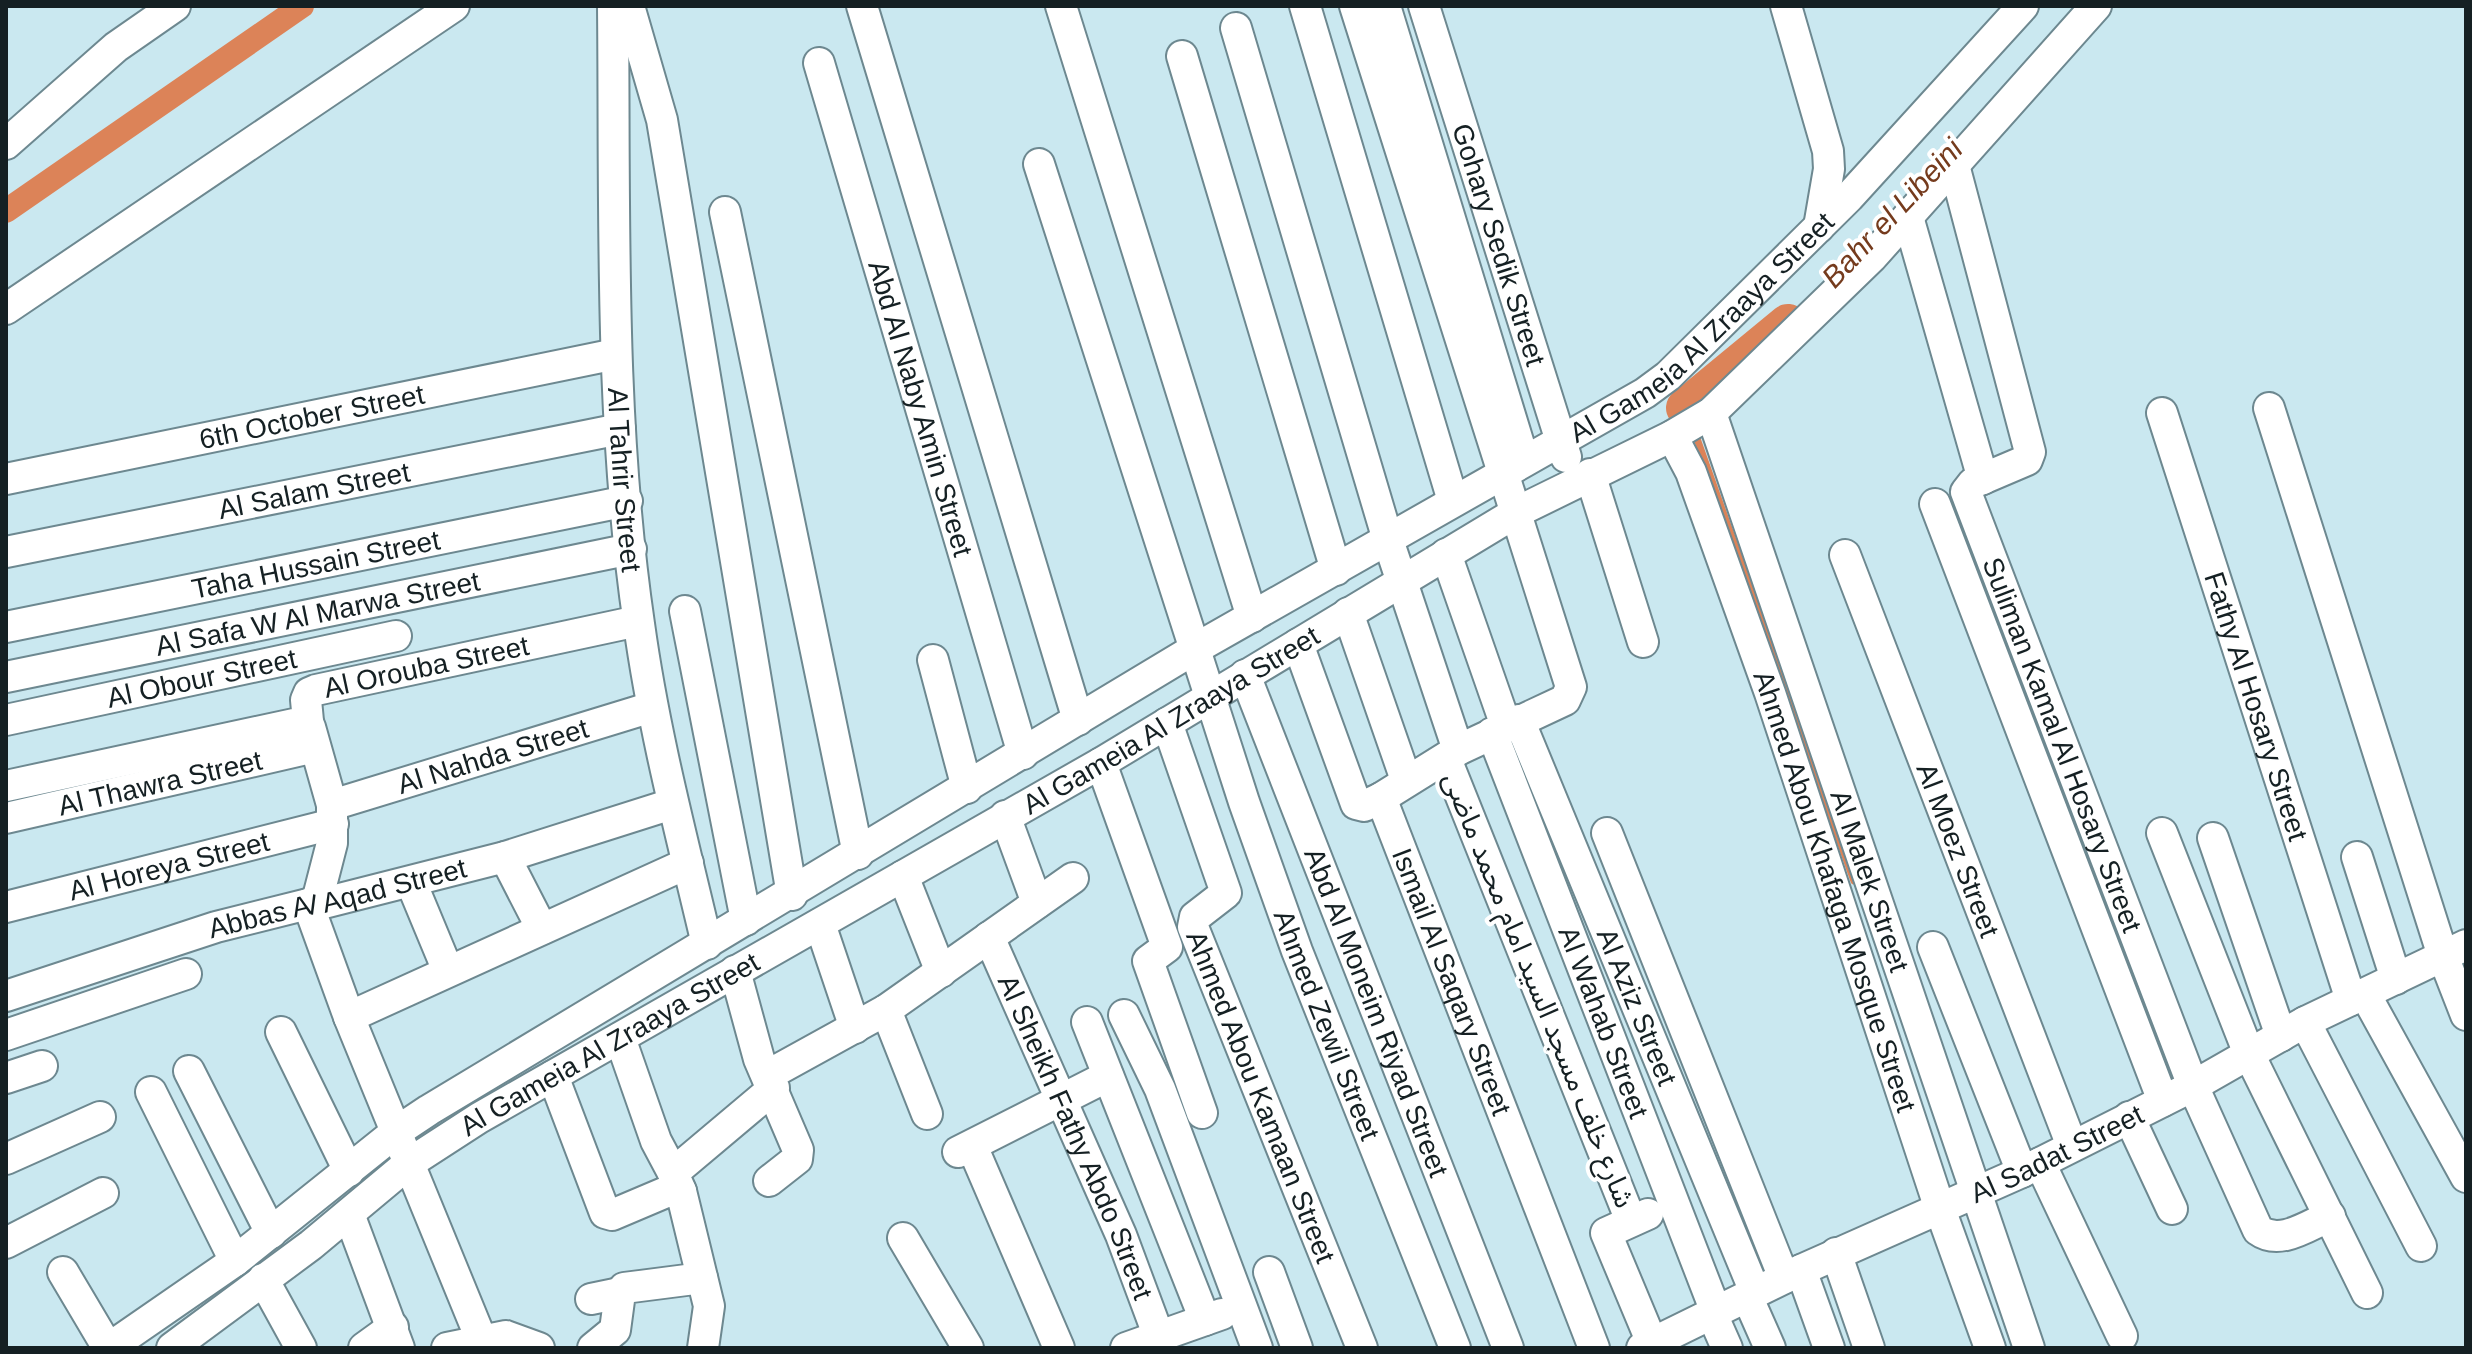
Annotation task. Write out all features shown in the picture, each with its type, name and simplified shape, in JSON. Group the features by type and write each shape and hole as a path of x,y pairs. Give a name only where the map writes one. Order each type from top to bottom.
{"street":[{"path":"6,144 79,77 175,6"},
{"path":"6,309 454,6"},
{"name":"Al Tahrir Street","path":"613,6 616,354 638,621 672,804 707,944"},
{"path":"629,6 662,120 792,895"},
{"path":"862,6 1078,720"},
{"path":"1061,6 1252,617"},
{"path":"1305,6 1453,501"},
{"path":"1355,6 1514,467"},
{"path":"1298,644 1356,804 1364,806 1506,726 1565,700 1571,687 1517,512 1514,467 1385,6"},
{"name":"Gohary Sedik Street","path":"1424,6 1560,441 1583,478 1643,642"},
{"path":"1786,6 1828,151 1829,169 1819,227"},
{"name":"Al Gameia Al Zraaya Street","path":"108,1348 235,1261 396,1132 1193,650 1625,406 1668,376 1819,227 2023,6"},
{"name":"Al Gameia Al Zraaya Street","path":"172,1348 349,1214 408,1164 553,1076 1101,763 1517,512 1711,413 1872,257 2096,6"},
{"name":"شارع خلف مسجد السيد امام محمد ماضى","path":"1236,28 1452,755 1631,1221"},
{"path":"1182,56 1336,570"},
{"name":"Abd Al Naby Amin Street","path":"819,63 1023,754"},
{"name":"Ahmed Zewil Street","path":"1039,164 1244,802 1297,951 1455,1348"},
{"path":"1908,217 1983,479 2029,458 1954,165"},
{"path":"725,212 858,854"},
{"name":"6th October Street","path":"6,479 616,354"},
{"name":"Ahmed Abou Khafaga Mosque Street","path":"1625,406 1691,472 1958,1200 1990,1348"},
{"path":"2269,408 2454,951 2466,1015"},
{"name":"Al Malek Street","path":"1711,413 1958,1200 2029,1348"},
{"name":"Fathy Al Hosary Street","path":"2162,413 2358,997 2466,1177"},
{"name":"Al Salam Street","path":"6,552 620,429"},
{"name":"Suliman Kamal Al Hosary Street","path":"1983,479 1966,492 2193,1086"},
{"name":"Taha Hussain Street","path":"6,627 627,501"},
{"path":"1935,504 2163,1101"},
{"name":"Al Safa W Al Marwa Street","path":"6,677 631,549"},
{"name":"Al Aziz Street","path":"1446,554 1506,726 1751,1294 1770,1348"},
{"name":"Al Moez Street","path":"1845,555 2072,1146"},
{"path":"685,611 746,920"},
{"path":"1348,613 1406,780"},
{"name":"Al Orouba Street","path":"6,786 312,734 306,700 316,690 638,621"},
{"name":"Al Obour Street","path":"6,720 396,636"},
{"path":"933,660 967,788"},
{"name":"Abd Al Moneim Riyad Street","path":"1245,675 1508,1348"},
{"name":"Al Nahda Street","path":"332,814 652,707"},
{"name":"Ahmed Abou Kamaan Street","path":"1167,723 1226,893 1195,917 1193,927 1362,1348"},
{"name":"Al Wahab Street","path":"1506,726 1672,1204 1727,1348"},
{"path":"312,734 332,814 332,843 312,905 349,1017 481,1339"},
{"name":"Al Thawra Street","path":"6,818 312,734"},
{"path":"1101,763 1167,947 1148,961 1202,1113"},
{"name":"Ismail Al Saqary Street","path":"1381,798 1594,1348"},
{"name":"Abbas Al Aqad Street","path":"6,996 216,927 505,857 672,804"},
{"name":"Al Horeya Street","path":"6,907 332,814"},
{"path":"1005,816 1037,903"},
{"path":"1607,833 1792,1274 1829,1348"},
{"path":"2162,833 2249,1054 2367,1293"},
{"path":"2213,838 2293,1029 2421,1246"},
{"path":"505,857 542,929"},
{"path":"2357,857 2396,979"},
{"path":"349,1017 688,863"},
{"path":"903,876 941,972"},
{"path":"553,1076 605,1213 612,1215 671,1190 771,1082 886,1010 1073,878"},
{"path":"411,882 448,971"},
{"path":"820,924 855,1028"},
{"name":"Al Sheikh Fathy Abdo Street","path":"989,937 1121,1235 1159,1337"},
{"path":"1933,947 2031,1168 2122,1336"},
{"name":"Al Sadat Street","path":"1659,1344 1714,1313 1836,1253 2031,1168 2193,1086 2293,1029 2454,951"},
{"path":"735,971 759,1059 771,1082 798,1155 769,1181"},
{"path":"6,1035 186,974"},
{"path":"886,1010 927,1114"},
{"path":"1124,1015 1160,1089 1257,1348"},
{"path":"1087,1022 1205,1320"},
{"path":"281,1032 349,1171"},
{"path":"620,1038 656,1141 677,1182 709,1306 712,1344"},
{"path":"6,1078 42,1066"},
{"path":"189,1071 271,1233"},
{"path":"1059,1348 965,1149 1108,1076"},
{"path":"2193,1086 2258,1230 2268,1237 2281,1238 2330,1216"},
{"path":"151,1092 235,1261"},
{"path":"6,1159 100,1117"},
{"path":"2129,1117 2172,1209"},
{"path":"6,1243 103,1193"},
{"path":"1659,1344 1606,1233 1672,1204"},
{"path":"349,1214 396,1337 364,1348"},
{"path":"903,1238 968,1348"},
{"path":"1836,1253 1869,1348"},
{"path":"63,1272 108,1348"},
{"path":"1269,1272 1297,1348"},
{"path":"593,1348 615,1330 605,1296 626,1287 702,1278"},
{"path":"263,1279 301,1348"},
{"path":"1126,1348 1242,1308"},
{"path":"447,1348 506,1336 539,1348"}],"waterway":[{"path":"6,211 302,6"},
{"name":"Bahr el Libeini","path":"1686,408 1788,324"},
{"path":"1695,433 1854,881"}]}
